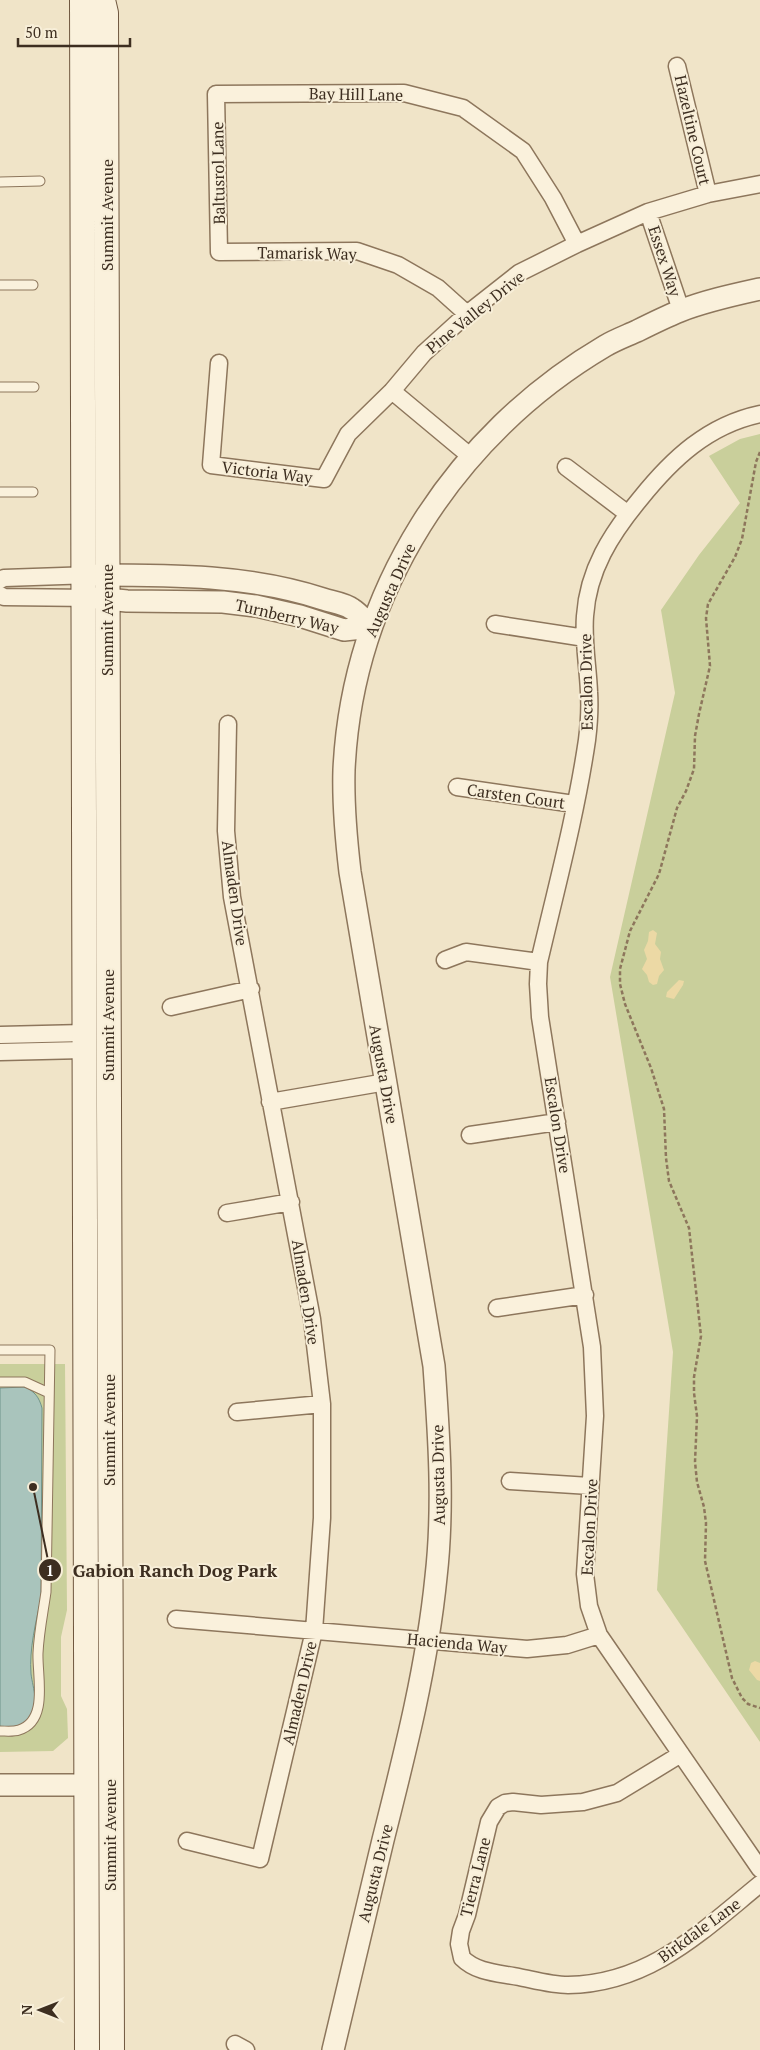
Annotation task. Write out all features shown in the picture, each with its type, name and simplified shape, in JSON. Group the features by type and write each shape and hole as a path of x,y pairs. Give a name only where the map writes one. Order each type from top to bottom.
{"main road":[{"name":"Summit Avenue","path":"82,0 96,586 112,2050"},
{"name":"Summit Avenue","path":"87,2050 84,1042 96,586 106,13 102,0"}],"street":[{"name":"Hazeltine Court","path":"677,66 708,194"},
{"name":"Bay Hill Lane","path":"216,94 404,93 463,108 523,151 553,198 577,244"},
{"name":"Baltusrol Lane","path":"216,94 219,252"},
{"name":"Pine Valley Drive","path":"324,479 348,434 392,391 424,352 467,314 519,273 648,212 708,194 760,184"},
{"name":"Essex Way","path":"648,212 681,310"},
{"name":"Tamarisk Way","path":"219,252 357,251 398,265 438,288 467,314"},
{"name":"Augusta Drive","path":"332,2050 403,1760 428,1640 437,1575 439,1531 440,1472 434,1366 425,1304 350,872 345,822 344,769 350,717 358,673 371,627 415,534 444,490 470,456 503,423 539,391 605,346 681,310 760,289"},
{"name":"Victoria Way","path":"219,362 210,466 324,479"},
{"path":"392,391 470,456"},
{"name":"Escalon Drive","path":"760,414 747,416 724,426 687,448 672,462 628,514 600,557 593,575 584,617 589,692 588,730 574,804 539,962 538,984 540,1017 585,1295 595,1378 595,1416 585,1574 590,1606 600,1635 760,1869"},
{"path":"566,467 628,514"},
{"name":"Turnberry Way","path":"96,586 178,576 226,579 260,584 304,593 351,608 371,627"},
{"path":"0,580 4,578 96,586"},
{"path":"0,595 4,597 96,586"},
{"path":"495,624 585,638"},
{"name":"Almaden Drive","path":"187,1840 260,1859 314,1631 322,1518 322,1404 312,1318 232,897 226,831 228,724"},
{"name":"Carsten Court","path":"457,787 574,804"},
{"path":"445,960 466,952 539,962"},
{"path":"171,1007 251,989"},
{"path":"0,1035 84,1042"},
{"path":"0,1052 84,1042"},
{"path":"270,1102 386,1082"},
{"path":"470,1135 557,1122"},
{"path":"227,1213 291,1202"},
{"path":"497,1308 585,1295"},
{"path":"236,1412 322,1404"},
{"path":"510,1481 590,1486"},
{"name":"Hacienda Way","path":"176,1619 497,1647 536,1648 567,1645 600,1635"},
{"name":"Tierra Lane","path":"462,1958 459,1944 461,1931 467,1915 489,1822 498,1807 505,1803 513,1802 542,1805 583,1802 617,1793 681,1754"},
{"path":"0,1785 110,1785"},
{"name":"Birkdale Lane","path":"462,1958 476,1968 568,1985 610,1980 650,1966 684,1946 760,1884"}],"lane":[{"path":"0,182 40,181"},
{"path":"0,285 33,285"},
{"path":"0,388 34,387"},
{"path":"0,492 33,492"},
{"path":"0,1350 50,1350 46,1592 39,1630 37,1671 40,1702 36,1714 26,1728 17,1731 0,1732"},
{"path":"0,1382 25,1382 49,1393"}],"path":[{"path":"760,452 756,462 742,540 735,557 708,604 706,618 710,666 698,714 694,769 677,808 658,874 630,931 620,969 620,984 625,1004 651,1068 664,1108 669,1181 688,1228 700,1336 694,1377 697,1416 695,1462 696,1482 704,1507 706,1523 705,1561 732,1678 742,1698 748,1704 760,1708"}],"green space":[{"path":"760,434 760,1742 657,1590 673,1352 610,977 675,693 661,610 699,555 740,503 709,456 740,439"},
{"path":"0,1364 65,1364 67,1610 61,1637 61,1696 67,1709 68,1738 53,1751 0,1752"}],"sand":[{"path":"653,930 657,933 655,944 661,952 660,959 664,970 659,976 657,984 653,985 649,982 647,975 642,969 647,959 644,950 649,932"},
{"path":"679,980 684,981 683,985 674,999 666,997 667,992"},
{"path":"755,1661 760,1663 760,1681 749,1670 751,1663"}],"water":[{"path":"25,1387 36,1395 42,1408 41,1598 31,1655 31,1674 35,1703 32,1714 26,1722 15,1726 0,1727 0,1388"}],"place":[{"name":"Gabion Ranch Dog Park","path":"33,1487"}]}
